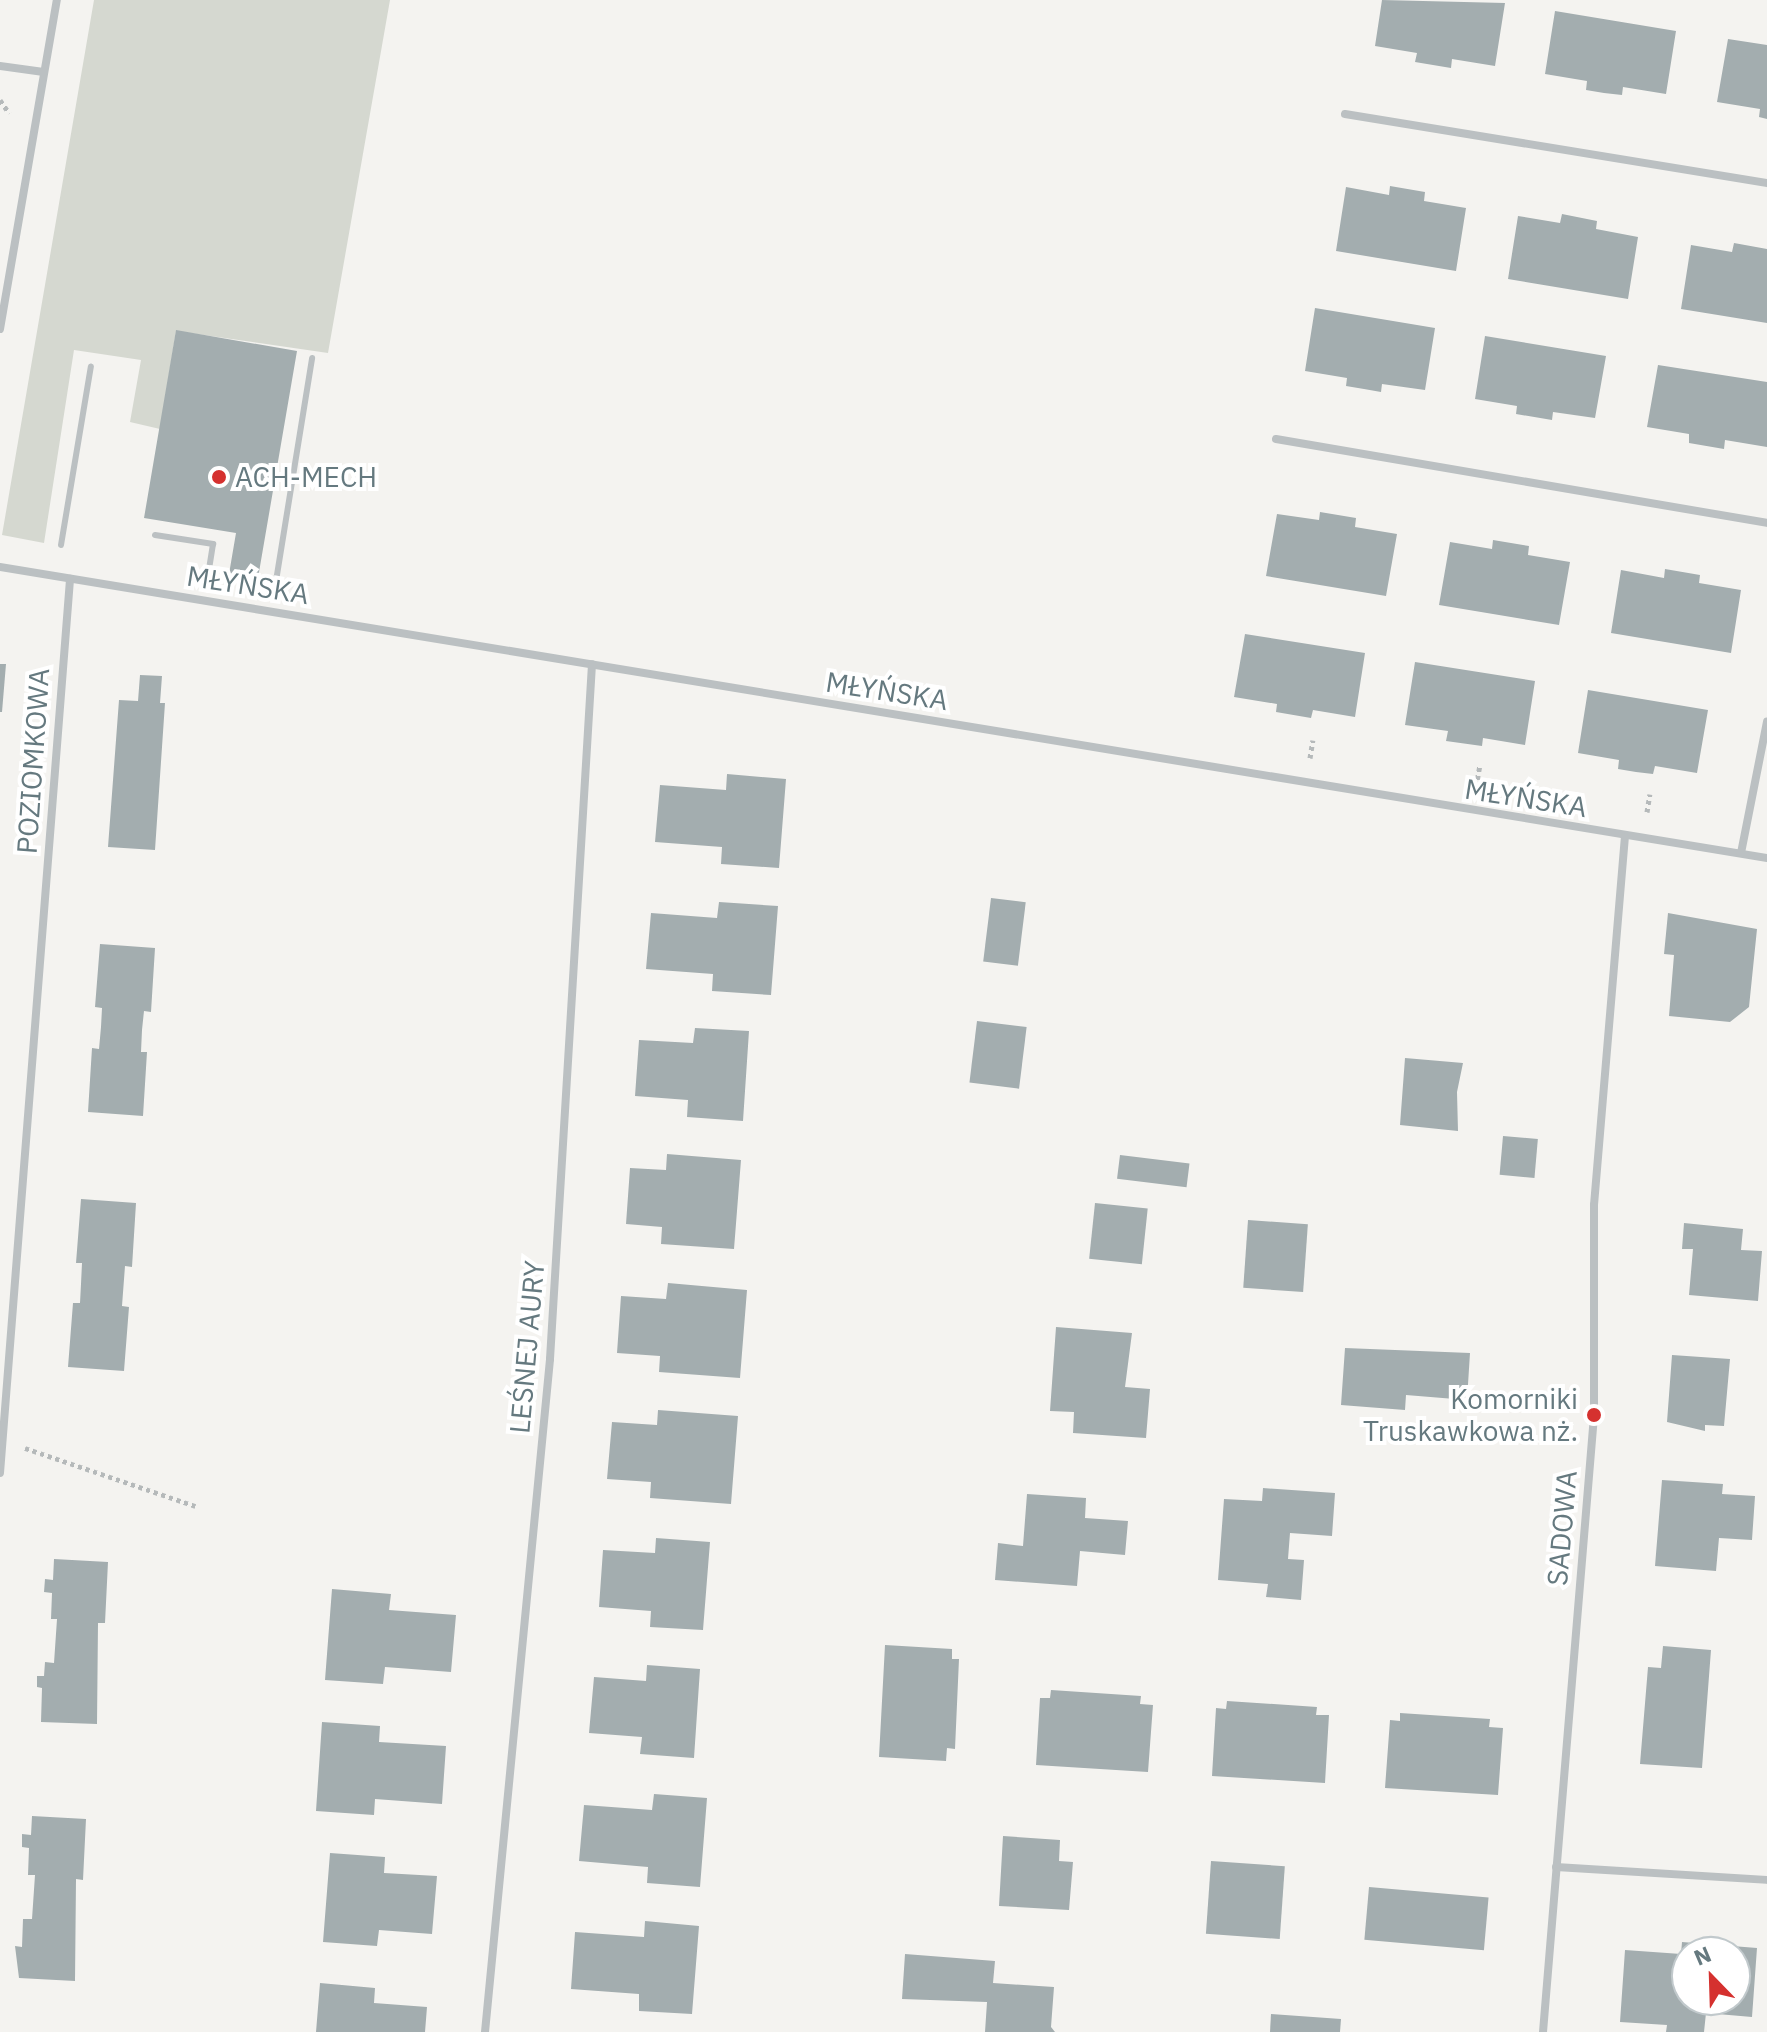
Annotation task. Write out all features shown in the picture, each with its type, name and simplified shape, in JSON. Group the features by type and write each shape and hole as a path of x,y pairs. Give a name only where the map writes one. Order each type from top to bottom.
{"street":[{"path":"0,329 57,0"},
{"path":"0,66 44,72"},
{"path":"1345,114 1767,183"},
{"path":"1276,439 1767,523"},
{"name":"MŁYŃSKA","path":"0,567 1767,858"},
{"name":"POZIOMKOWA","path":"0,1473 70,579"},
{"name":"LEŚNEJ AURY","path":"485,2032 550,1359 592,664"},
{"path":"1741,853 1767,722"},
{"name":"SADOWA","path":"1543,2032 1594,1415 1594,1205 1625,837"},
{"path":"1556,1867 1767,1880"}],"lane":[{"path":"276,581 312,358"},
{"path":"61,545 91,366"},
{"path":"155,535 213,544 209,570"}],"path":[{"path":"1309,760 1313,740"},
{"path":"1475,789 1480,765"},
{"path":"1647,817 1650,794"},
{"path":"3,1440 195,1506"}],"shaded area":[{"path":"94,0 390,0 328,353 176,331 160,429 130,422 141,360 74,350 44,543 2,535"}],"building":[{"path":"1382,0 1505,3 1495,66 1452,59 1451,68 1415,62 1417,53 1375,46"},
{"path":"1555,11 1676,31 1666,94 1623,87 1622,95 1604,93 1586,90 1587,81 1545,74"},
{"path":"1728,39 1767,45 1767,119 1759,117 1760,109 1717,102"},
{"path":"1390,186 1425,192 1424,201 1466,208 1456,271 1336,251 1346,187 1389,195"},
{"path":"1562,214 1597,221 1596,229 1638,237 1628,299 1508,279 1518,216 1560,223"},
{"path":"1734,243 1767,249 1767,323 1681,309 1691,245 1732,252"},
{"path":"1315,308 1435,328 1425,390 1382,384 1381,392 1346,386 1347,378 1305,371"},
{"path":"176,330 297,351 258,578 229,574 236,533 144,518"},
{"path":"1485,336 1606,356 1595,418 1553,412 1552,420 1516,414 1517,406 1475,399"},
{"path":"1658,365 1767,382 1767,447 1725,440 1724,449 1689,443 1689,434 1647,427"},
{"path":"1320,512 1356,518 1355,527 1397,534 1386,596 1266,576 1277,514 1319,520"},
{"path":"1493,540 1529,546 1528,555 1570,562 1559,625 1439,605 1450,542 1492,549"},
{"path":"1665,569 1700,575 1699,583 1741,590 1731,653 1611,633 1621,570 1664,578"},
{"path":"1245,634 1365,653 1355,717 1313,710 1311,718 1276,712 1277,704 1234,697"},
{"path":"1415,662 1535,681 1525,745 1483,738 1482,746 1446,741 1448,731 1405,725"},
{"path":"0,664 6,664 2,712 0,712"},
{"path":"140,675 162,676 160,703 165,703 155,850 108,847 119,700 138,701"},
{"path":"1588,690 1708,710 1697,773 1655,766 1653,774 1618,769 1619,760 1578,753"},
{"path":"727,774 786,779 779,868 721,864 722,847 655,842 660,785 726,790"},
{"path":"991,898 1026,902 1018,966 983,962"},
{"path":"719,902 778,906 771,995 712,991 713,974 646,969 651,913 717,918"},
{"path":"1668,913 1757,929 1749,1007 1730,1022 1669,1016 1674,955 1664,954"},
{"path":"100,944 155,948 151,1012 144,1011 142,1030 141,1052 147,1052 143,1116 88,1112 92,1048 99,1049 101,1027 102,1008 95,1007"},
{"path":"977,1021 1027,1027 1019,1089 969,1083"},
{"path":"695,1028 749,1031 743,1121 687,1117 688,1100 635,1096 639,1040 693,1043"},
{"path":"1405,1058 1463,1063 1457,1092 1458,1131 1400,1125"},
{"path":"1503,1136 1538,1139 1534,1178 1500,1175"},
{"path":"667,1154 741,1160 734,1249 661,1244 662,1227 626,1224 630,1168 666,1170"},
{"path":"1120,1155 1189,1164 1187,1187 1117,1179"},
{"path":"81,1199 136,1203 132,1267 125,1266 122,1306 129,1307 124,1371 68,1367 73,1303 80,1303 82,1263 76,1263"},
{"path":"1095,1203 1148,1209 1142,1264 1089,1259"},
{"path":"1248,1220 1308,1224 1303,1292 1243,1288"},
{"path":"1684,1223 1743,1229 1741,1250 1762,1251 1758,1301 1689,1295 1693,1249 1682,1249"},
{"path":"668,1283 747,1290 740,1378 659,1372 660,1356 617,1353 621,1296 666,1299"},
{"path":"1056,1327 1132,1333 1125,1387 1150,1389 1146,1438 1073,1433 1074,1412 1050,1411"},
{"path":"1345,1348 1470,1353 1467,1400 1406,1395 1405,1410 1341,1405"},
{"path":"1672,1355 1730,1359 1724,1426 1705,1425 1705,1431 1667,1422"},
{"path":"658,1410 738,1416 731,1504 650,1498 651,1482 607,1479 612,1422 657,1425"},
{"path":"1662,1480 1723,1484 1722,1494 1755,1496 1752,1540 1719,1538 1716,1571 1655,1566"},
{"path":"1263,1488 1335,1493 1332,1536 1290,1533 1288,1559 1304,1560 1301,1600 1266,1597 1268,1584 1218,1580 1224,1499 1262,1501"},
{"path":"1027,1494 1086,1498 1085,1518 1128,1521 1125,1555 1080,1551 1077,1586 995,1580 998,1543 1023,1546"},
{"path":"656,1538 710,1542 703,1630 650,1627 651,1611 599,1607 603,1550 655,1553"},
{"path":"54,1559 108,1562 105,1623 98,1623 97,1724 41,1722 42,1688 37,1687 37,1676 44,1676 45,1662 54,1663 57,1619 51,1619 52,1593 44,1592 45,1579 53,1580"},
{"path":"332,1589 391,1594 389,1610 456,1615 451,1672 385,1667 383,1684 325,1680"},
{"path":"885,1645 952,1649 952,1659 959,1659 955,1749 947,1748 946,1761 879,1757"},
{"path":"1663,1646 1711,1650 1702,1768 1640,1764 1648,1667 1661,1668"},
{"path":"647,1665 700,1669 694,1758 640,1754 642,1737 589,1733 594,1677 646,1681"},
{"path":"1051,1690 1141,1696 1140,1704 1153,1705 1148,1772 1036,1765 1040,1698 1050,1698"},
{"path":"1227,1701 1317,1707 1316,1715 1329,1715 1325,1783 1212,1776 1216,1708 1226,1709"},
{"path":"1400,1713 1490,1719 1489,1727 1503,1728 1498,1795 1385,1788 1390,1720 1400,1721"},
{"path":"322,1722 380,1726 379,1742 446,1746 442,1804 375,1799 374,1815 316,1811"},
{"path":"654,1794 707,1798 700,1887 647,1883 648,1867 579,1861 584,1805 652,1810"},
{"path":"32,1816 86,1819 83,1880 76,1879 75,1981 19,1978 15,1946 22,1947 23,1919 32,1919 35,1875 28,1875 29,1848 22,1847 22,1834 31,1835"},
{"path":"1003,1836 1060,1840 1059,1861 1073,1862 1069,1910 999,1906"},
{"path":"330,1853 385,1857 384,1873 437,1876 432,1934 379,1930 377,1946 323,1942"},
{"path":"1211,1861 1285,1866 1280,1939 1206,1934"},
{"path":"1369,1887 1489,1897 1484,1950 1364,1940"},
{"path":"645,1921 699,1926 692,2014 639,2011 639,1994 571,1989 575,1932 644,1937"},
{"path":"1751,1948 1757,1948 1752,2017 1740,2016 1751,2016"},
{"path":"1625,1950 1671,1953 1671,2016 1706,2016 1704,2032 1666,2032 1667,2025 1620,2022"},
{"path":"905,1954 995,1961 993,1983 1054,1987 1051,2027 1055,2032 985,2032 987,2002 902,1999"},
{"path":"320,1983 375,1988 374,2003 427,2007 425,2032 316,2032"},
{"path":"1271,2014 1341,2019 1340,2032 1270,2032"}],"place":[{"name":"ACH-MECH","path":"219,477"},
{"name":"Komorniki Truskawkowa nż.","path":"1594,1415"}]}
